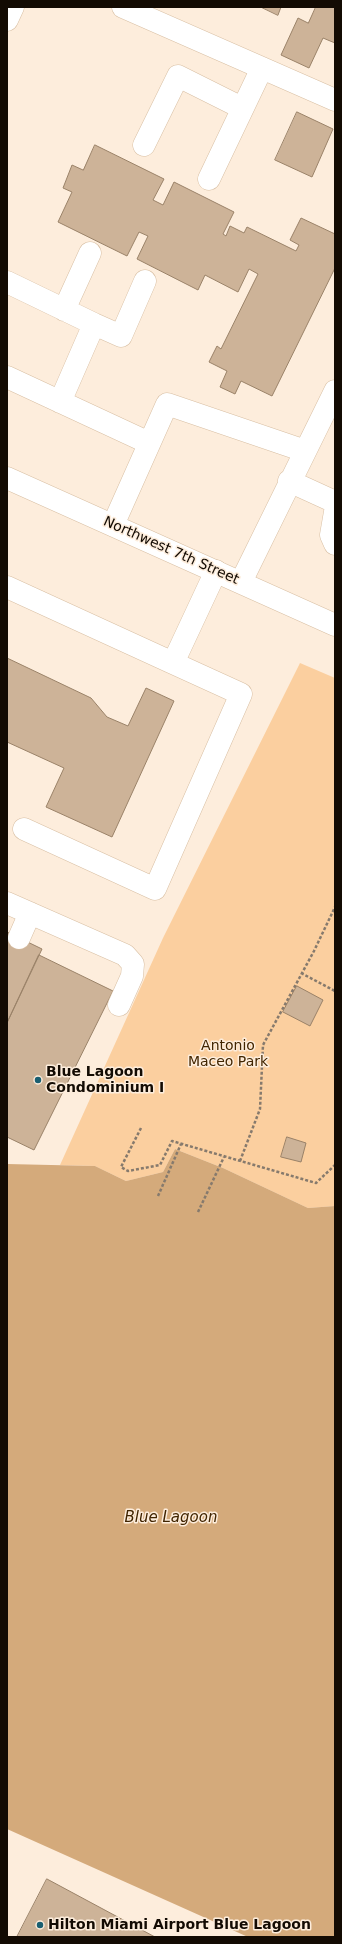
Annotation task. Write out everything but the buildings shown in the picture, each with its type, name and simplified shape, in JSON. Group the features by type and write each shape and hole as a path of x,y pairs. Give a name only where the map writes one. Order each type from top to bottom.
{"main road":[{"path":"7,20 13,7"},
{"path":"123,7 335,100"},
{"path":"209,179 262,68"},
{"path":"144,145 178,76 242,108"},
{"path":"64,310 90,253"},
{"path":"7,282 121,336 145,281"},
{"path":"60,402 94,324"},
{"path":"7,377 150,443"},
{"path":"113,525 168,404 305,451"},
{"path":"240,582 289,481 332,404"},
{"name":"Northwest 7th Street","path":"7,478 335,625"},
{"path":"289,481 335,502"},
{"path":"335,512 332,535 335,544"},
{"path":"173,663 216,571"},
{"path":"7,587 241,694 155,889 24,829"},
{"path":"7,903 125,955 133,964 132,976 119,1005"},
{"path":"19,938 30,913"}],"path":[{"path":"240,1161 260,1109 263,1045 301,973 314,952 335,907"},
{"path":"301,973 335,991"},
{"path":"141,1128 121,1167 128,1171 160,1165 172,1142 316,1183 335,1165"},
{"path":"158,1196 181,1144"},
{"path":"198,1212 224,1157"}],"green space":[{"name":"Antonio Maceo Park","path":"300,663 335,678 335,1206 308,1208 223,1168 175,1149 163,1172 126,1181 95,1166 60,1165 163,938"}],"water":[{"name":"Blue Lagoon","path":"175,1149 223,1168 308,1208 335,1206 335,1937 248,1937 7,1829 7,1164 95,1166 126,1181 163,1172"}],"place":[{"name":"Blue Lagoon Condominium I","path":"38,1080"},
{"name":"Hilton Miami Airport Blue Lagoon","path":"40,1925"}]}
